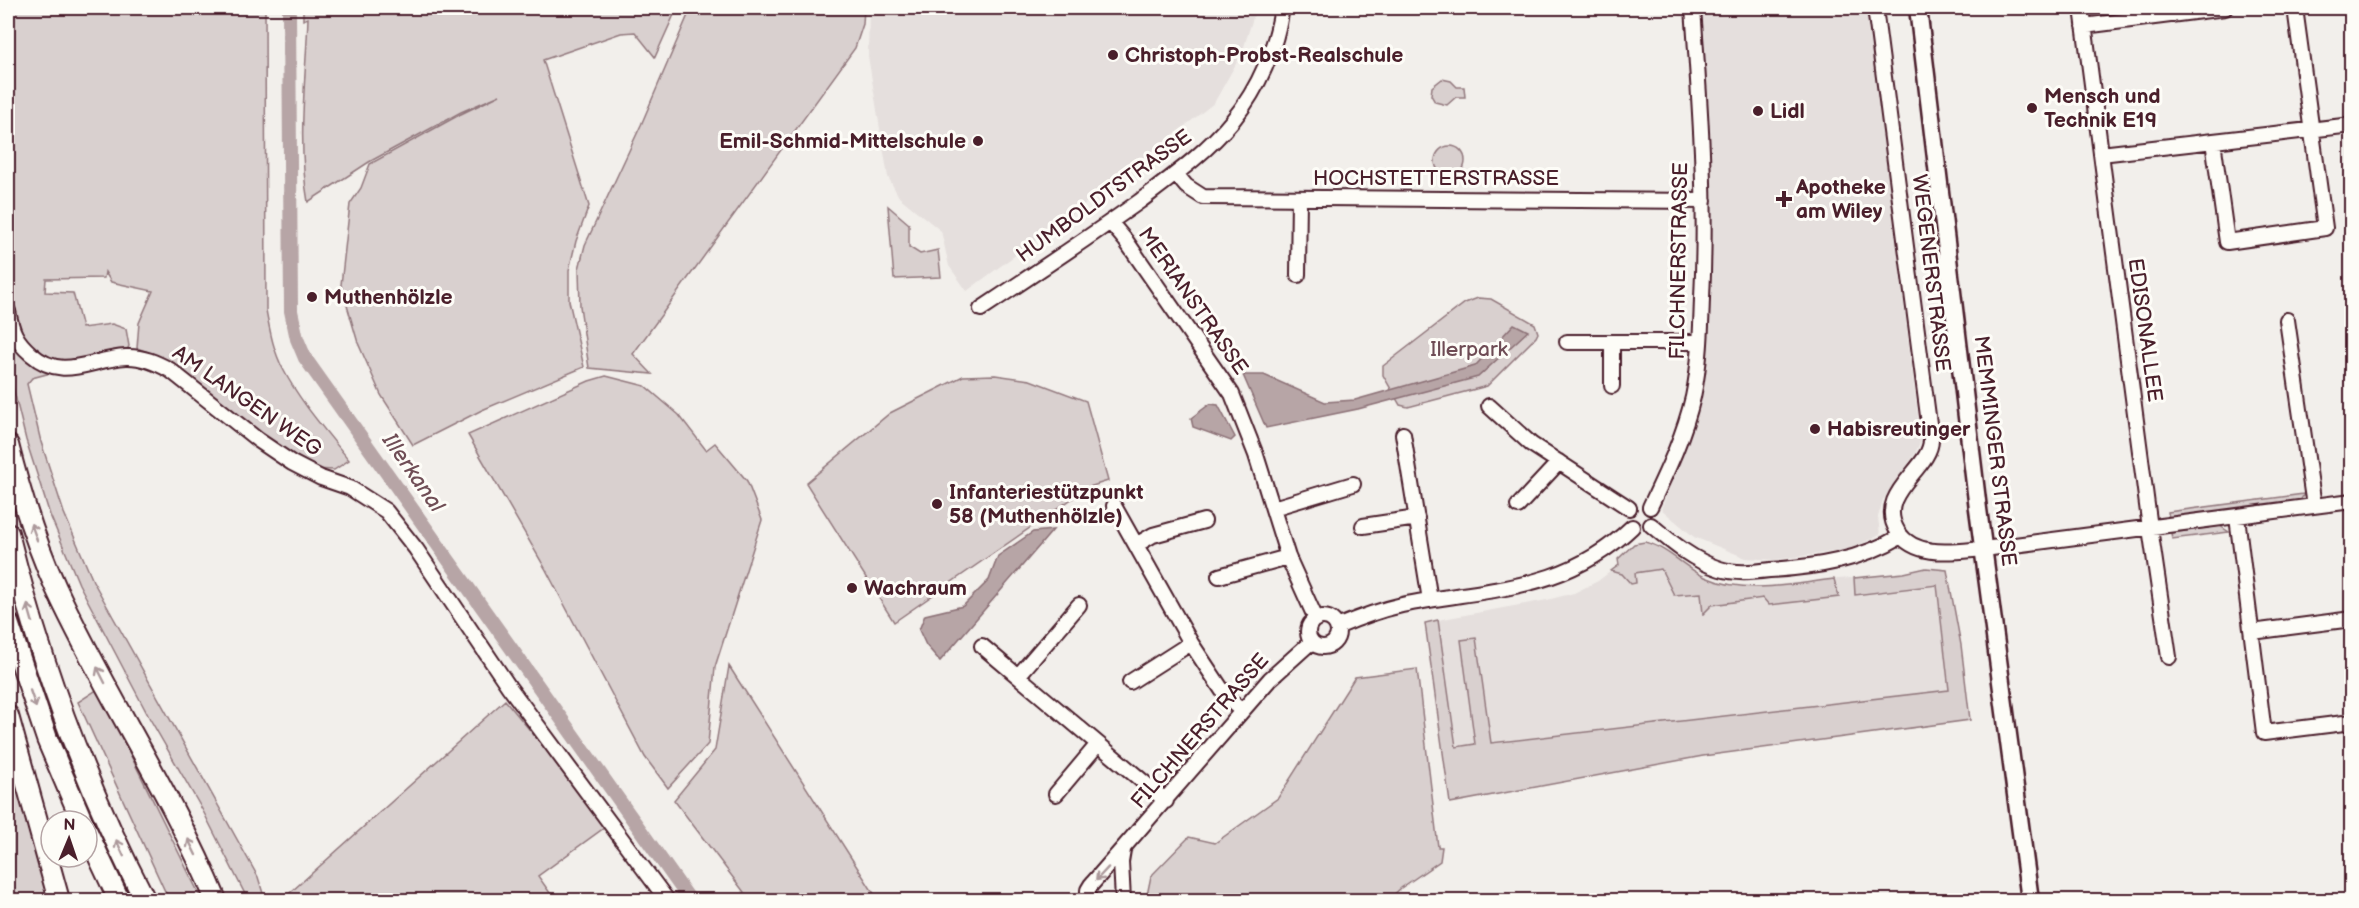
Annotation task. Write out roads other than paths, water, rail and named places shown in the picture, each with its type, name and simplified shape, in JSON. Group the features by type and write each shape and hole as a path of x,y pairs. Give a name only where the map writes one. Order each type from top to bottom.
{"highway":[{"path":"8,445 28,515 55,585 127,726 178,818 216,900"},
{"path":"8,533 36,634 69,728 108,821 145,900"},
{"path":"8,623 46,739 77,809"},
{"path":"8,716 59,900"},
{"path":"99,858 119,900"}],"main road":[{"name":"MEMMINGER STRASSE","path":"1917,8 2030,900"}],"street":[{"name":"HUMBOLDTSTRASSE","path":"981,309 1110,222 1176,174 1224,130 1248,100 1270,54 1282,8"},
{"name":"FILCHNERSTRASSE","path":"1651,525 1654,514 1650,507 1682,436 1693,397 1701,342 1704,201 1693,8"},
{"name":"WEGENERSTRASSE","path":"1875,8 1931,439 1929,452 1904,483 1894,502 1892,518 1899,533"},
{"name":"EDISONALLEE","path":"2082,8 2169,657"},
{"path":"2084,26 2199,9 2225,8"},
{"path":"2213,141 2227,242 2325,228 2295,8"},
{"path":"2101,154 2352,125"},
{"name":"HOCHSTETTERSTRASSE","path":"1176,174 1186,186 1203,197 1704,201"},
{"path":"1299,198 1299,275"},
{"name":"MERIANSTRASSE","path":"1110,222 1126,241 1232,393 1256,455 1288,557 1316,619"},
{"name":"AM LANGEN WEG","path":"8,311 18,343 42,364 55,369 72,368 126,357 155,362 170,370 258,440 292,463 321,478 350,488 386,511 416,549 509,687 667,900"},
{"path":"2288,320 2314,506"},
{"path":"1567,342 1701,342"},
{"path":"1612,342 1612,386"},
{"path":"1489,406 1531,444 1629,508"},
{"path":"1403,434 1430,600"},
{"path":"1518,506 1559,462"},
{"path":"1273,508 1353,484"},
{"path":"1337,627 1380,611 1518,585 1558,575 1598,555 1632,527 1644,529 1651,525 1711,566 1729,571 1747,572 1816,566 1850,559 1875,550 1899,533 1911,544 1936,552 1984,549 2352,501"},
{"path":"1629,508 1642,502 1650,507"},
{"path":"1114,506 1191,643 1228,699 1242,711"},
{"path":"1629,508 1627,516 1632,527"},
{"path":"2237,516 2264,733 2352,722"},
{"path":"1363,526 1417,518"},
{"path":"1136,545 1153,535 1204,522"},
{"path":"1219,576 1288,557"},
{"path":"1018,676 1079,605"},
{"path":"1326,618 1337,627 1337,636 1332,645 1322,647 1311,642 1308,631 1316,619 1326,618"},
{"path":"2252,632 2352,619"},
{"name":"FILCHNERSTRASSE","path":"1088,900 1091,885 1277,671 1311,642"},
{"path":"1130,682 1191,643"},
{"path":"982,646 1166,801"},
{"path":"1056,794 1098,744"},
{"path":"1123,850 1121,862 1123,900"}],"waterway":[{"name":"Illerkanal","path":"289,8 291,311 297,339 305,358 690,900"}],"place":[{"name":"Christoph-Probst-Realschule","path":"1113,55"},
{"name":"Mensch und Technik E19","path":"2032,108"},
{"name":"Lidl","path":"1758,111"},
{"name":"Emil-Schmid-Mittelschule","path":"978,141"},
{"name":"Apotheke am Wiley","path":"1784,199"},
{"name":"Muthenhölzle","path":"312,297"},
{"name":"Habisreutinger","path":"1815,429"},
{"name":"Infanteriestützpunkt 58 (Muthenhölzle)","path":"937,504"},
{"name":"Wachraum","path":"852,588"}],"park label":[{"name":"Illerpark","path":"1469,349"}]}
